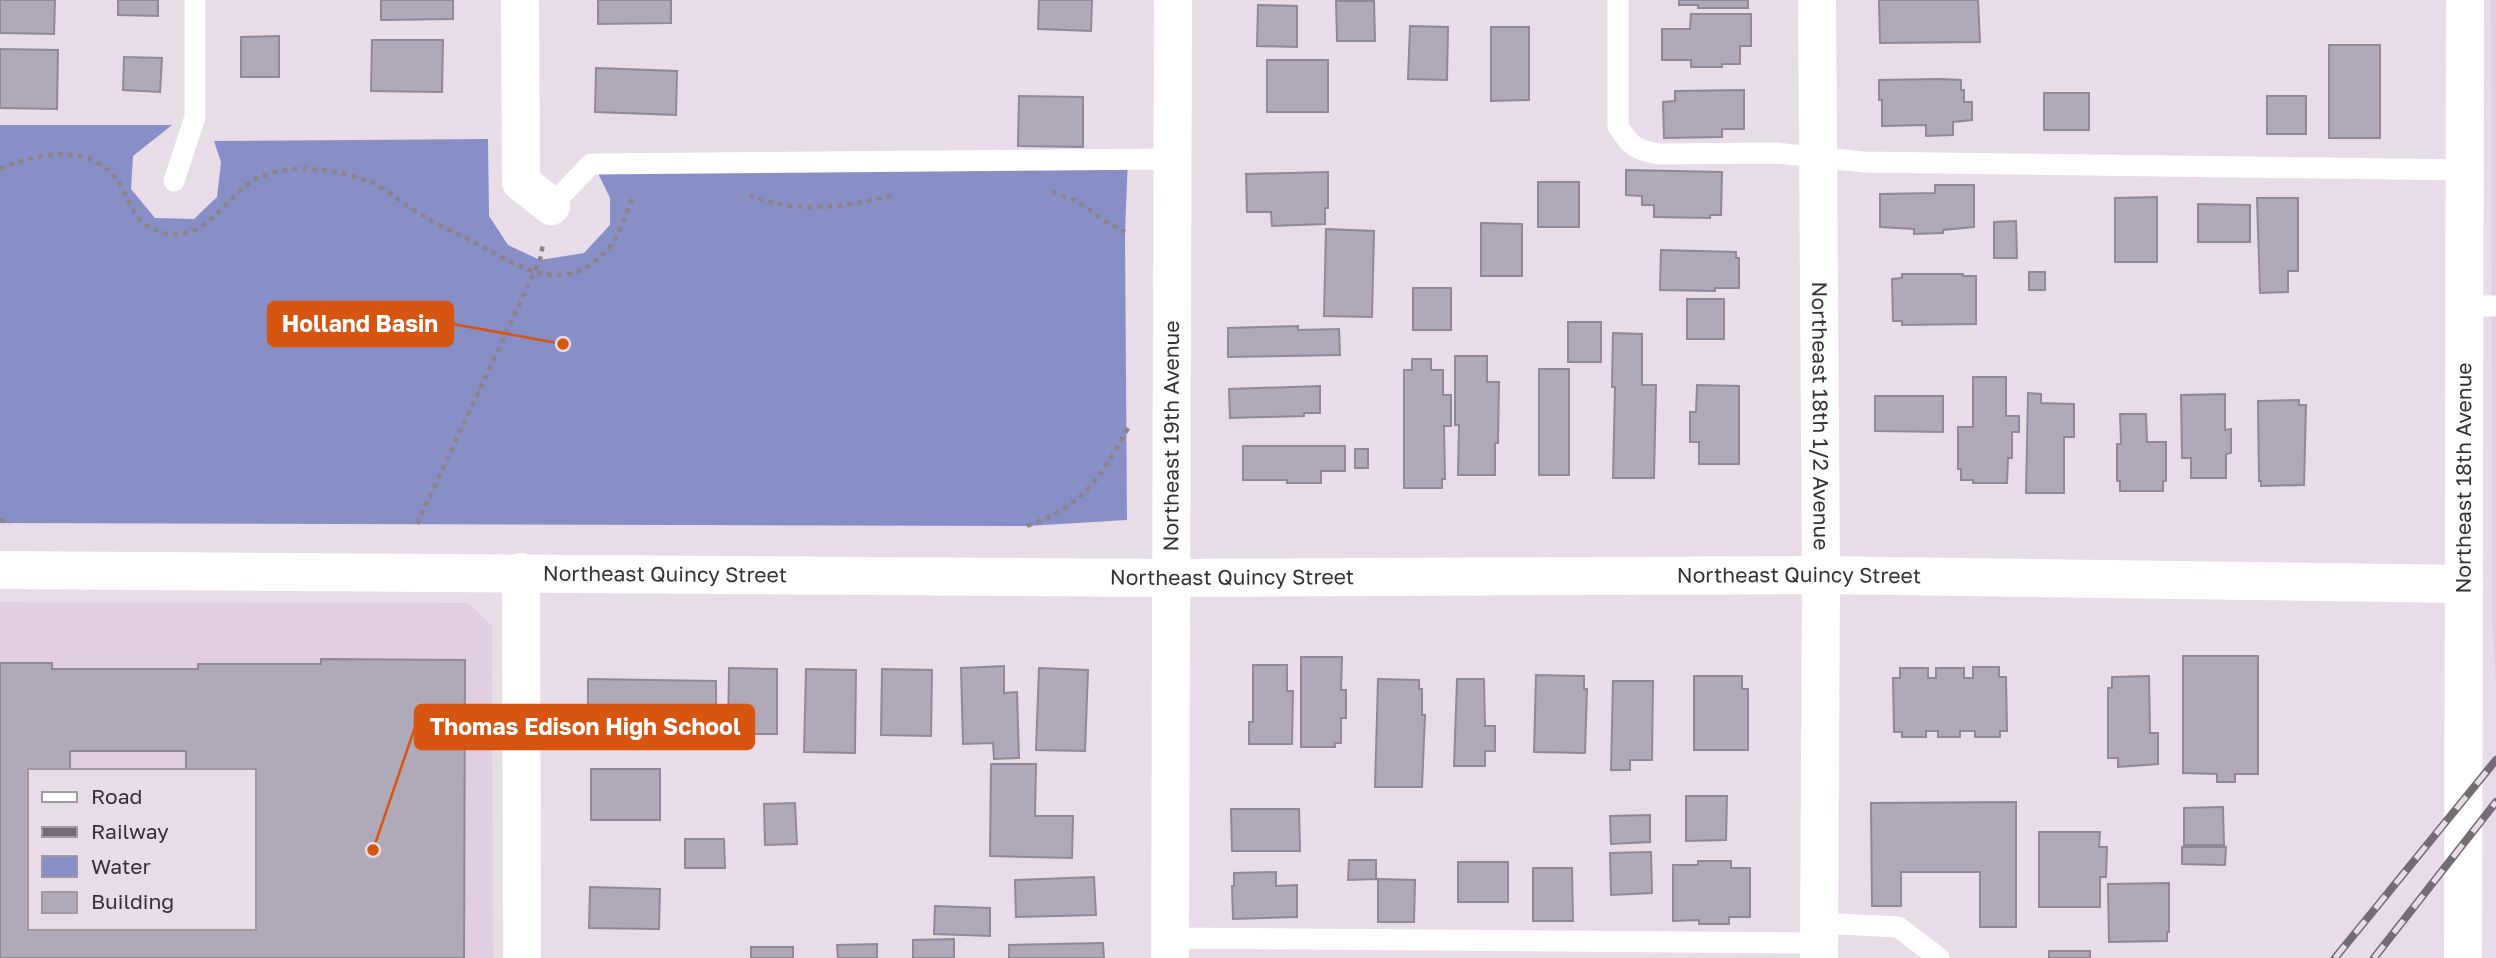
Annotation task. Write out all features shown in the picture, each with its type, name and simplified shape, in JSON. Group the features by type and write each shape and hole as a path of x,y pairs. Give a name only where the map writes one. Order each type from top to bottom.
{"street":[{"path":"520,0 521,182 551,206"},
{"name":"Northeast 19th Avenue","path":"1170,948 1172,0"},
{"name":"Northeast 18th 1/2 Avenue","path":"1817,0 1821,575 1819,941"},
{"name":"Northeast 18th Avenue","path":"2463,958 2464,584 2481,306 2466,170 2465,0"},
{"name":"Northeast Quincy Street","path":"0,570 1171,578 1821,575 2464,584"},
{"path":"521,572 522,958"}],"lane":[{"path":"174,181 195,117 195,0"},
{"path":"1618,0 1618,126 1627,142 1642,151 1659,154 1776,153 1817,159 1878,162 2466,170"},
{"path":"551,206 591,164 1172,159"},
{"path":"1170,948 1819,941 1898,927 1939,958"}],"path":[{"path":"417,524 540,260 551,206"},
{"path":"1027,526 1052,517 1080,499 1103,473 1128,428"},
{"path":"0,520 10,523"}],"shaded area":[{"path":"2491,0 2496,0 2496,686 2492,621"},
{"path":"0,602 469,603 492,626 493,958 0,958"}],"water":[{"path":"0,125 172,125 133,156 131,189 155,218 194,219 217,197 221,162 214,141 488,139 489,216 508,245 540,260 584,253 610,225 610,198 596,169 1128,158 1125,232 1127,520 1027,526 0,523"}],"building":[{"path":"0,0 55,0 54,34 0,33"},
{"path":"118,0 158,0 158,16 118,15"},
{"path":"381,0 453,0 453,19 381,20"},
{"path":"598,0 671,0 671,23 598,24"},
{"path":"1039,0 1092,0 1091,31 1038,29"},
{"path":"1679,0 1748,0 1748,8 1698,8 1698,5 1679,5"},
{"path":"1879,0 1978,0 1980,42 1880,43"},
{"path":"1336,1 1374,1 1375,41 1337,41"},
{"path":"1258,5 1297,6 1297,47 1257,46"},
{"path":"1691,14 1751,14 1751,46 1740,46 1740,64 1691,67 1691,60 1662,60 1662,29 1690,29"},
{"path":"1410,26 1448,27 1447,80 1408,79"},
{"path":"1491,27 1529,27 1529,100 1491,101"},
{"path":"279,36 279,77 241,77 241,37"},
{"path":"372,40 443,40 442,92 371,91"},
{"path":"2329,45 2380,45 2380,138 2329,138"},
{"path":"0,49 58,50 57,109 0,108"},
{"path":"124,57 162,58 160,92 123,90"},
{"path":"1267,60 1328,60 1328,112 1267,112"},
{"path":"596,68 677,71 676,115 595,112"},
{"path":"1879,80 1961,80 1964,102 1972,102 1972,120 1953,122 1953,135 1926,136 1926,125 1882,126"},
{"path":"1744,90 1744,129 1722,129 1722,137 1664,138 1663,102 1675,101 1675,91"},
{"path":"2044,93 2089,93 2089,130 2044,130"},
{"path":"1019,96 1083,97 1083,147 1018,146"},
{"path":"2267,96 2306,96 2306,134 2267,134"},
{"path":"1626,170 1722,172 1721,215 1710,215 1710,218 1654,217 1654,205 1642,205 1642,196 1626,195"},
{"path":"1328,172 1325,224 1272,226 1271,212 1247,212 1246,174"},
{"path":"1538,182 1579,182 1579,227 1538,227"},
{"path":"1935,185 1974,185 1974,227 1943,230 1943,233 1914,234 1914,229 1880,227 1880,194 1935,193"},
{"path":"2157,197 2157,262 2115,262 2115,198"},
{"path":"2257,198 2298,198 2298,271 2288,271 2288,292 2260,293"},
{"path":"2198,204 2250,205 2250,242 2198,242"},
{"path":"2016,221 2017,258 1994,258 1994,222"},
{"path":"1481,223 1522,224 1522,276 1481,276"},
{"path":"1326,229 1374,231 1372,317 1324,316"},
{"path":"1661,250 1736,252 1736,258 1739,258 1739,288 1715,288 1715,291 1660,290"},
{"path":"2029,272 2045,272 2045,290 2029,290"},
{"path":"1902,274 1976,276 1976,324 1902,325 1902,321 1893,321 1892,279 1902,278"},
{"path":"1413,288 1451,288 1451,330 1413,330"},
{"path":"1687,299 1724,299 1724,339 1687,339"},
{"path":"1568,322 1601,322 1601,362 1568,362"},
{"path":"1298,326 1298,330 1339,329 1340,355 1228,357 1228,328"},
{"path":"1613,333 1642,334 1642,385 1656,385 1654,478 1613,478"},
{"path":"1455,356 1487,356 1487,382 1499,382 1495,475 1458,475 1459,425 1455,425"},
{"path":"1412,359 1431,359 1431,370 1443,370 1443,395 1451,395 1451,426 1444,426 1445,479 1442,479 1442,488 1404,488 1404,370 1412,370"},
{"path":"1539,369 1569,369 1569,475 1539,475"},
{"path":"1973,377 2006,377 2006,416 2019,416 2019,432 2012,432 2012,458 2008,458 2007,483 1973,483 1973,480 1961,480 1961,469 1958,469 1958,427 1973,427"},
{"path":"1697,385 1739,386 1739,464 1699,464 1699,442 1690,442 1690,412 1696,412"},
{"path":"1320,386 1320,413 1304,413 1304,416 1230,418 1229,389"},
{"path":"2028,393 2041,394 2041,403 2074,404 2074,437 2064,437 2064,493 2026,493"},
{"path":"2225,394 2225,430 2231,429 2231,453 2226,454 2226,478 2191,478 2191,458 2182,458 2181,395"},
{"path":"1875,396 1943,396 1943,432 1875,431"},
{"path":"2299,400 2299,405 2306,405 2304,485 2261,486 2258,401"},
{"path":"2120,414 2146,414 2147,442 2166,442 2166,481 2163,481 2163,491 2120,491 2120,481 2117,481 2117,444 2121,444"},
{"path":"1243,446 1345,446 1345,471 1321,471 1321,483 1243,480"},
{"path":"1355,449 1368,449 1368,468 1355,468"},
{"path":"2183,656 2258,656 2258,774 2235,774 2235,782 2217,782 2217,774 2183,773"},
{"path":"1301,657 1342,657 1341,690 1346,690 1346,718 1341,718 1341,743 1335,743 1335,747 1301,747"},
{"path":"321,659 465,660 464,958 0,958 0,663 52,663 52,669 198,669 198,664 321,664"},
{"path":"1253,665 1287,665 1287,691 1293,691 1292,744 1249,744 1249,722 1253,722"},
{"path":"1004,666 1004,693 1017,692 1019,758 994,759 993,743 963,744 961,668"},
{"path":"1973,667 1999,667 1999,677 2006,677 2007,731 2000,731 2000,737 1975,737 1975,731 1960,731 1960,737 1938,737 1938,731 1926,731 1926,737 1902,737 1902,732 1894,732 1893,678 1900,678 1900,668 1928,668 1928,678 1936,678 1936,668 1964,668 1964,678 1973,678"},
{"path":"729,668 777,669 777,734 728,734"},
{"path":"1039,668 1088,670 1085,751 1036,750"},
{"path":"806,669 856,670 855,753 804,752"},
{"path":"882,669 932,670 931,736 881,735"},
{"path":"1536,675 1584,676 1584,689 1587,689 1585,753 1534,752"},
{"path":"1694,676 1742,676 1742,689 1748,689 1748,750 1694,750"},
{"path":"2149,676 2150,733 2158,733 2158,764 2118,767 2118,758 2108,758 2108,688 2112,688 2112,677"},
{"path":"588,679 716,681 716,727 588,725"},
{"path":"1378,679 1419,680 1419,689 1422,689 1422,715 1425,715 1422,787 1375,787"},
{"path":"1457,679 1484,679 1485,726 1495,726 1495,751 1485,751 1485,766 1454,766"},
{"path":"1613,681 1653,681 1652,760 1630,760 1630,770 1611,770"},
{"path":"991,764 1036,764 1035,816 1073,816 1072,858 990,856"},
{"path":"591,769 660,769 660,820 591,820"},
{"path":"1686,796 1727,796 1726,840 1686,841"},
{"path":"2016,802 2016,927 1980,927 1980,872 1901,872 1901,906 1872,906 1871,803"},
{"path":"795,803 797,844 765,845 764,804"},
{"path":"2223,807 2224,845 2184,845 2184,808"},
{"path":"1231,809 1299,809 1300,851 1232,851"},
{"path":"1650,815 1650,842 1611,844 1610,816"},
{"path":"2039,832 2100,832 2099,847 2107,847 2106,877 2100,877 2100,907 2039,907"},
{"path":"685,839 724,839 725,868 685,868"},
{"path":"2182,847 2226,847 2225,865 2182,864"},
{"path":"1651,852 1652,893 1611,895 1610,853"},
{"path":"1349,860 1376,860 1376,879 1348,880"},
{"path":"1698,861 1731,861 1731,868 1750,868 1750,917 1729,917 1729,924 1699,924 1699,920 1673,921 1673,865 1698,865"},
{"path":"1458,862 1508,862 1508,902 1458,902"},
{"path":"1533,868 1572,868 1573,921 1533,921"},
{"path":"1276,872 1276,886 1297,885 1297,917 1233,919 1234,873"},
{"path":"1094,877 1096,915 1016,917 1015,880"},
{"path":"1378,879 1415,880 1414,922 1378,922"},
{"path":"2169,883 2167,941 2109,942 2108,884"},
{"path":"590,887 660,889 659,929 589,928"},
{"path":"935,906 990,908 990,936 934,934"},
{"path":"954,939 954,958 913,958 913,940"},
{"path":"1103,943 1104,958 1009,958 1009,945"},
{"path":"877,944 877,958 838,958 837,945"},
{"path":"751,947 793,947 793,958 751,958"},
{"path":"2049,951 2090,951 2090,958 2049,958"}],"railway":[{"path":"2335,958 2496,760"},
{"path":"2374,958 2496,802"}],"place":[{"name":"Holland Basin","path":"563,344"},
{"name":"Thomas Edison High School","path":"373,850"}]}
